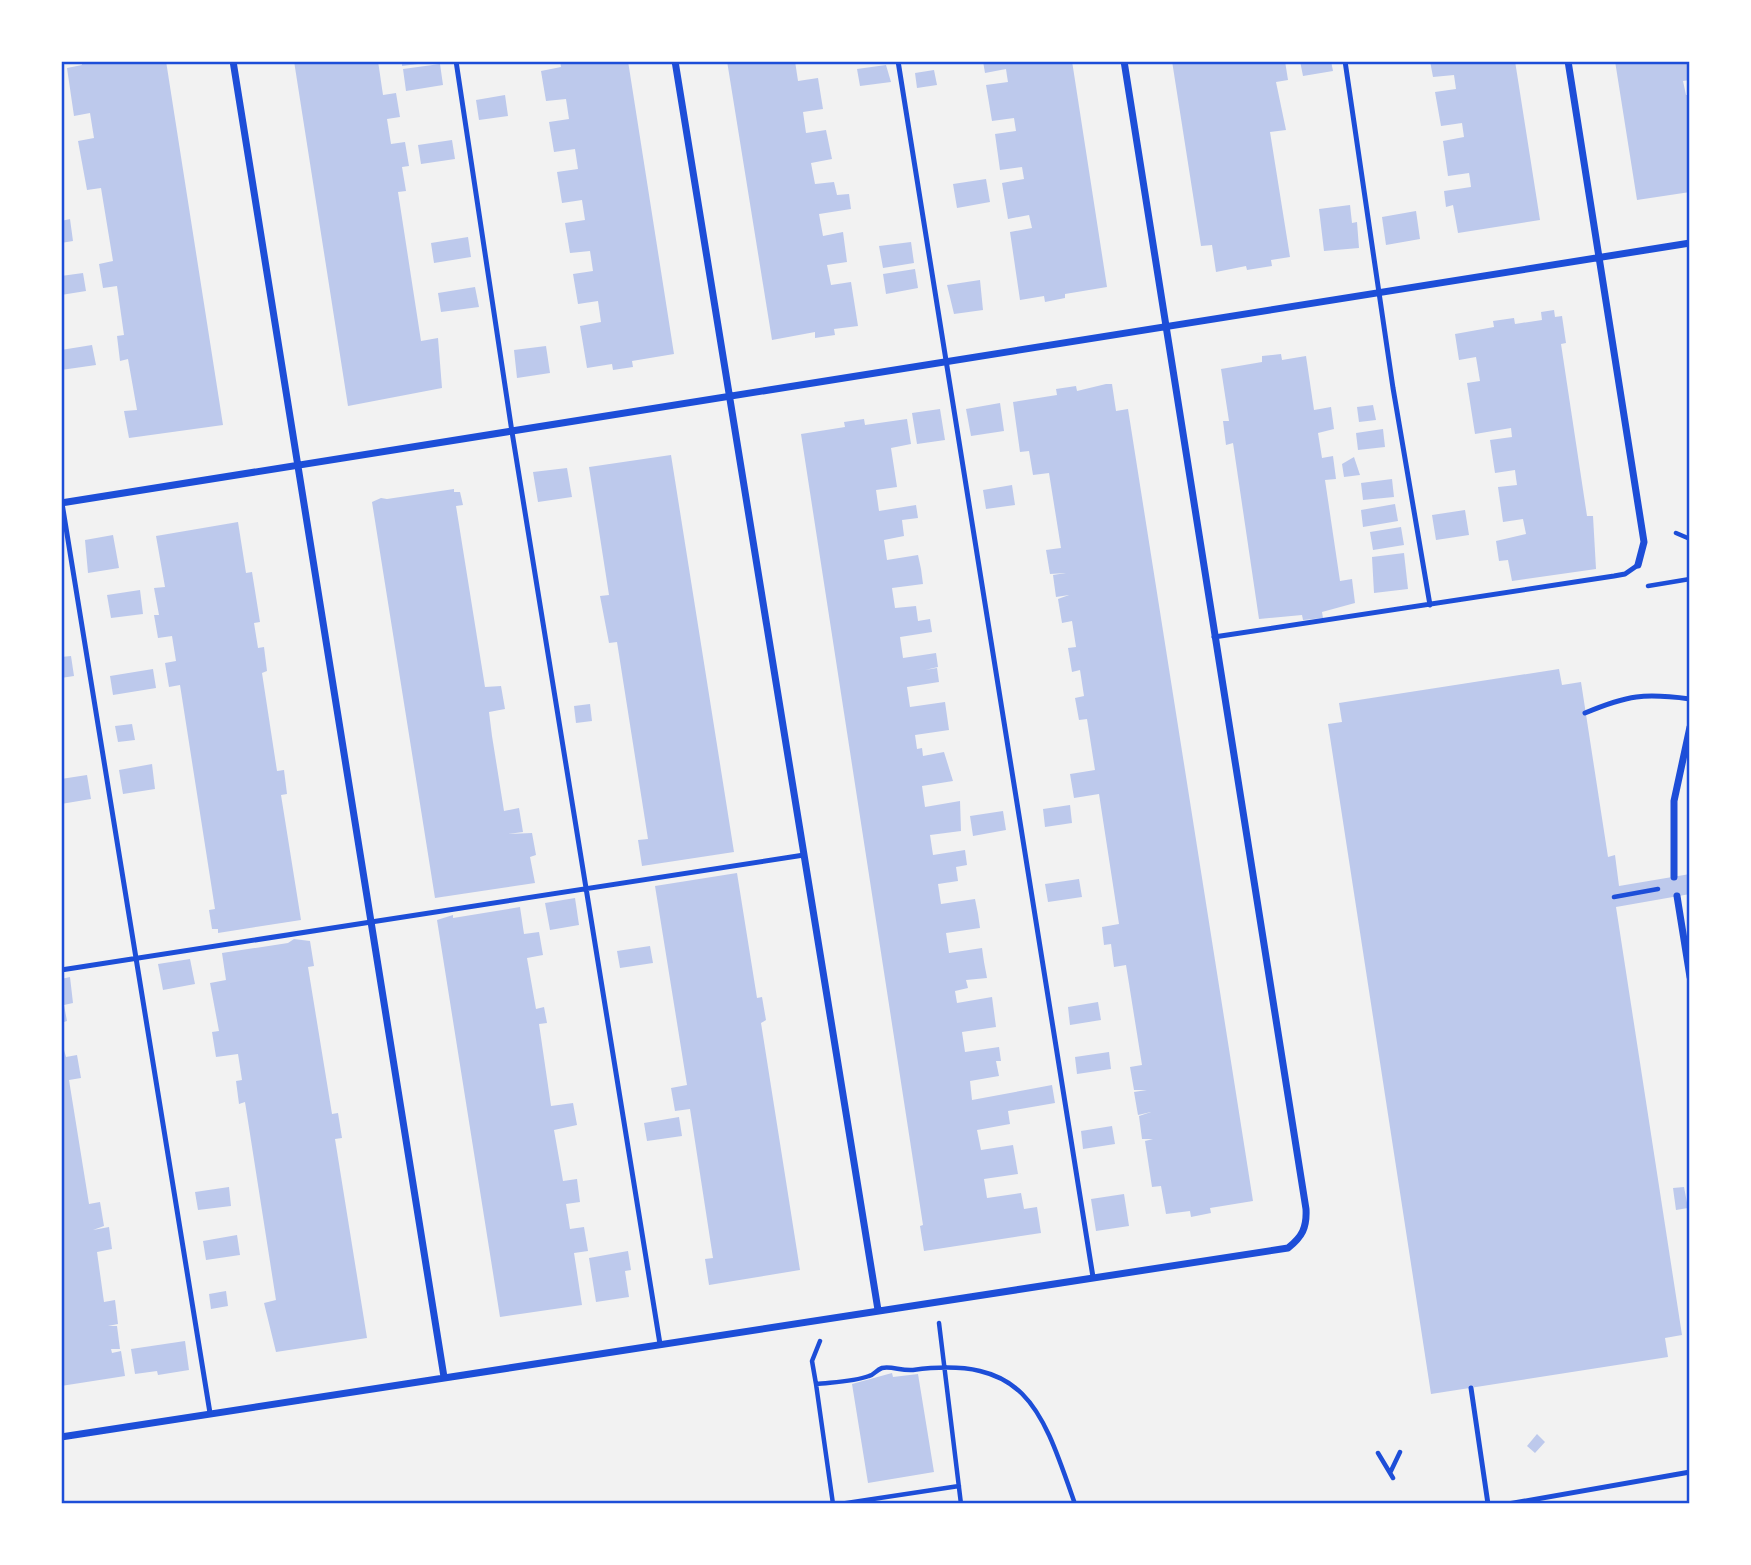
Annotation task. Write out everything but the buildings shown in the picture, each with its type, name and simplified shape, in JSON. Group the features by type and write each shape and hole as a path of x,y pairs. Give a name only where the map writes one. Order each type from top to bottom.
{"street":[{"path":"233,61 444,1377"},
{"path":"675,61 878,1310"},
{"path":"61,1437 1288,1248 1300,1239 1305,1228 1306,1209 1164,328 1124,61"},
{"path":"1568,61 1644,542 1637,565"},
{"path":"62,501 947,364 1690,243"},
{"path":"1674,877 1674,802 1690,727"},
{"path":"1676,896 1690,977"}],"lane":[{"path":"456,61 512,432 660,1343"},
{"path":"898,61 1093,1277"},
{"path":"1345,61 1430,605"},
{"path":"62,501 210,1413"},
{"path":"1214,638 1614,576 1625,574 1637,565"},
{"path":"1586,713 1618,699 1650,694 1690,699"},
{"path":"61,970 804,855"},
{"path":"1471,1388 1488,1504"},
{"path":"1508,1504 1690,1472"}],"path":[{"path":"1676,533 1690,539"},
{"path":"1646,587 1690,579"},
{"path":"1614,897 1665,888"},
{"path":"936,1301 961,1504"},
{"path":"815,1319 821,1344 812,1361 833,1504"},
{"path":"816,1384 871,1376 878,1369 890,1367 898,1371 944,1366 973,1367 989,1372 1006,1380 1025,1396 1039,1413 1054,1444 1075,1504"},
{"path":"1378,1453 1391,1475 1400,1452"},
{"path":"840,1504 959,1486"}]}
